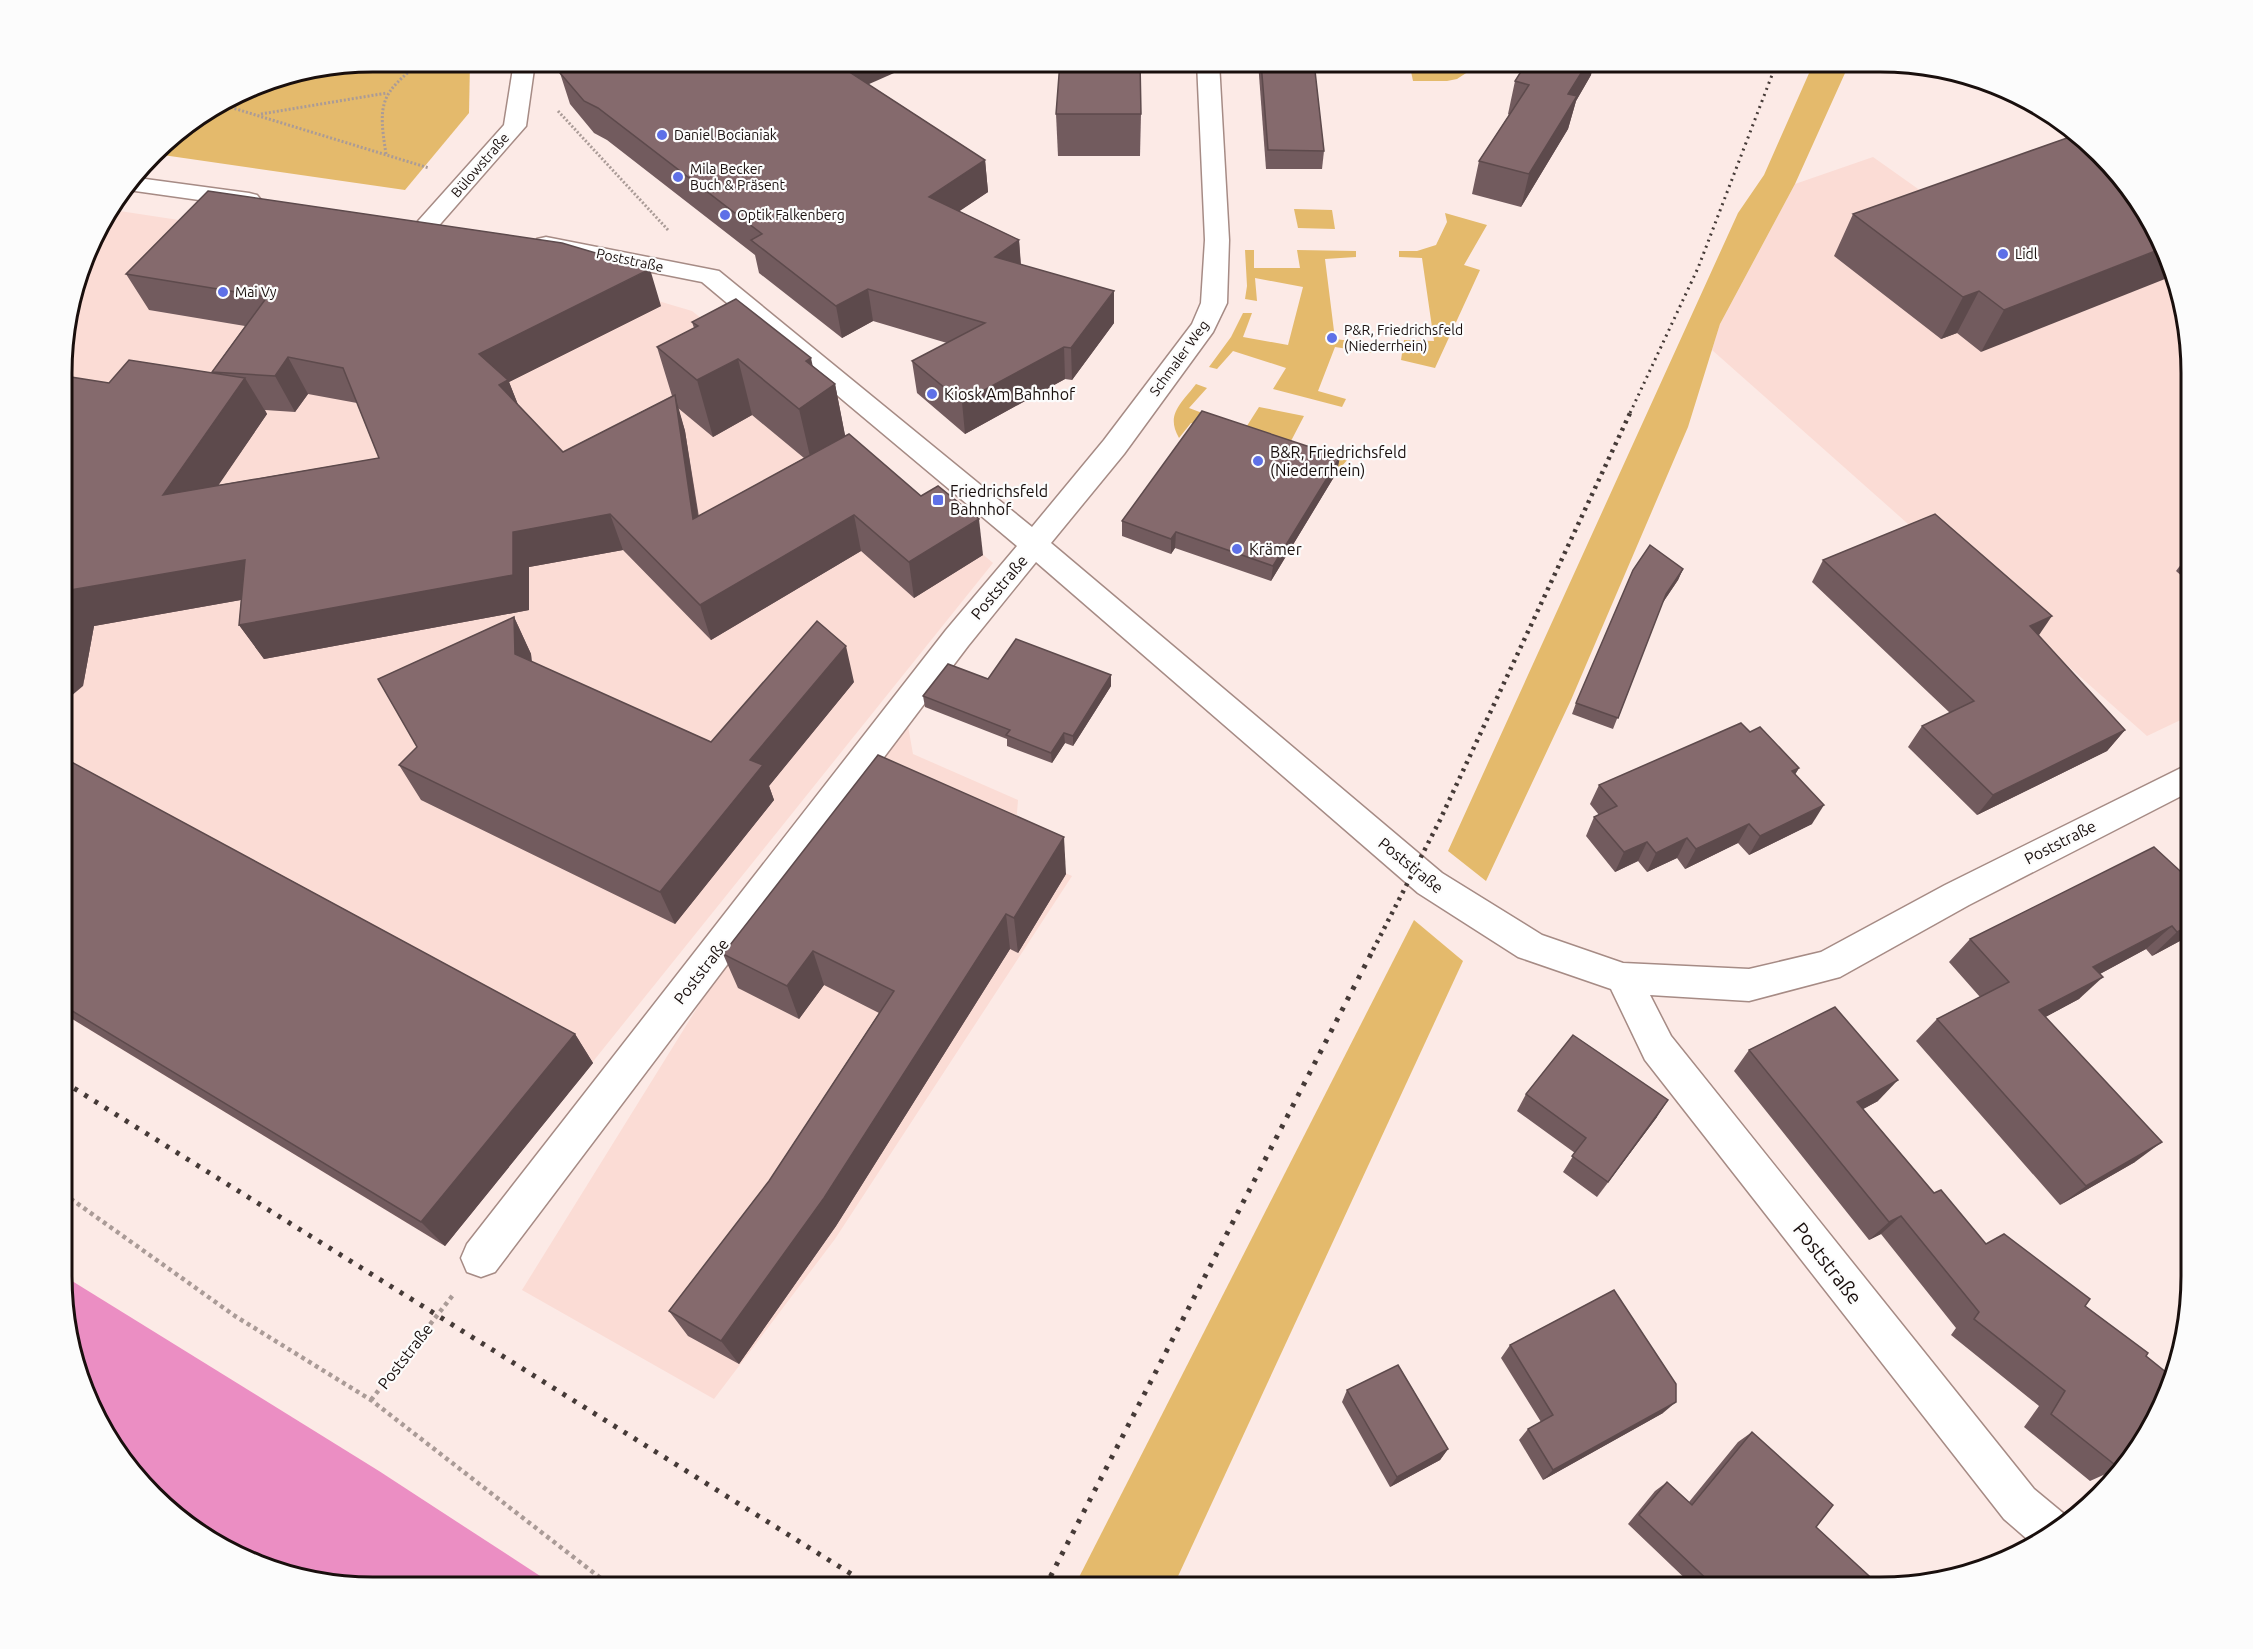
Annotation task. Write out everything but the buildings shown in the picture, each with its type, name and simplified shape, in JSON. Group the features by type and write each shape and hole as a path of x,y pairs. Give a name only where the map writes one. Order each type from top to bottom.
{"street":[{"name":"Bülowstraße","path":"416,224 515,126 522,72"},
{"name":"Schmaler Weg","path":"1035,545 1114,447 1204,326 1210,314 1216,288 1217,240 1209,72"},
{"path":"139,184 269,203"},
{"path":"416,224 460,231"},
{"name":"Poststraße","path":"516,239 710,276 1035,545 1430,884 1530,946 1623,978 1749,985 1828,966 1957,895 2181,781"},
{"name":"Poststraße","path":"481,1258 957,638 1035,545"},
{"name":"Poststraße","path":"1623,978 1658,1048 2019,1504 2046,1527"}],"path":[{"path":"386,154 381,121 384,97 397,80 408,72"},
{"path":"527,72 710,276"},
{"path":"259,114 387,93"},
{"path":"232,107 433,169 416,224"},
{"path":"72,1200 235,1316 371,1400 599,1577"},
{"name":"Poststraße","path":"371,1400 481,1258"}],"shaded area":[{"path":"470,72 469,113 405,190 165,155 190,134 222,112 258,95 295,82 353,73"},
{"path":"1411,72 1468,72 1457,79 1447,81 1413,81"},
{"path":"1810,72 1845,72 1795,184 1720,324 1688,427 1571,700 1486,881 1448,851 1738,213 1764,175"},
{"path":"1873,157 1938,203 2147,233 2171,295 2180,353 2181,720 2147,736 1712,350 1720,324 1795,184"},
{"path":"1294,209 1332,210 1335,229 1298,228"},
{"path":"120,211 601,284 692,311 750,356 993,563 445,1246 72,1019 73,353 78,314 88,276 103,240"},
{"path":"1445,213 1487,225 1464,265 1480,270 1435,368 1401,360 1404,340 1434,341 1422,258 1399,257 1399,251 1417,251 1436,245 1447,222"},
{"path":"1245,250 1254,250 1254,268 1300,268 1297,250 1356,251 1356,257 1325,259 1335,339 1375,344 1374,353 1335,347 1318,391 1346,399 1342,407 1273,389 1286,368 1233,351 1217,369 1209,367 1231,337 1243,313 1252,313 1243,337 1288,345 1303,287 1255,278 1257,301 1245,299 1247,286"},
{"path":"1196,384 1207,388 1189,408 1245,429 1259,407 1304,416 1291,441 1348,459 1337,472 1191,423 1179,438 1175,430 1175,415"},
{"path":"908,726 913,754 1018,800 1014,850 1072,876 835,1239 714,1399 522,1290 733,950"},
{"path":"1414,920 1463,961 1178,1577 1079,1577"},
{"path":"72,1281 379,1471 542,1577 373,1577 334,1574 276,1561 222,1537 190,1515 160,1489 134,1459 112,1426 95,1391 82,1354"}],"railway":[{"path":"1630,413 1698,268 1773,72"},
{"path":"1373,950 1440,820 1631,411"},
{"path":"1050,1577 1374,948"},
{"path":"72,1087 856,1577"}],"place":[{"name":"Daniel Bocianiak","path":"662,135"},
{"name":"Mila Becker Buch & Präsent","path":"678,177"},
{"name":"Optik Falkenberg","path":"725,215"},
{"name":"Lidl","path":"2003,254"},
{"name":"Mai Vy","path":"223,292"},
{"name":"P&R, Friedrichsfeld (Niederrhein)","path":"1332,338"},
{"name":"Kiosk Am Bahnhof","path":"932,394"},
{"name":"B&R, Friedrichsfeld (Niederrhein)","path":"1258,461"},
{"name":"Friedrichsfeld Bahnhof","path":"938,500"},
{"name":"Krämer","path":"1237,549"}]}
